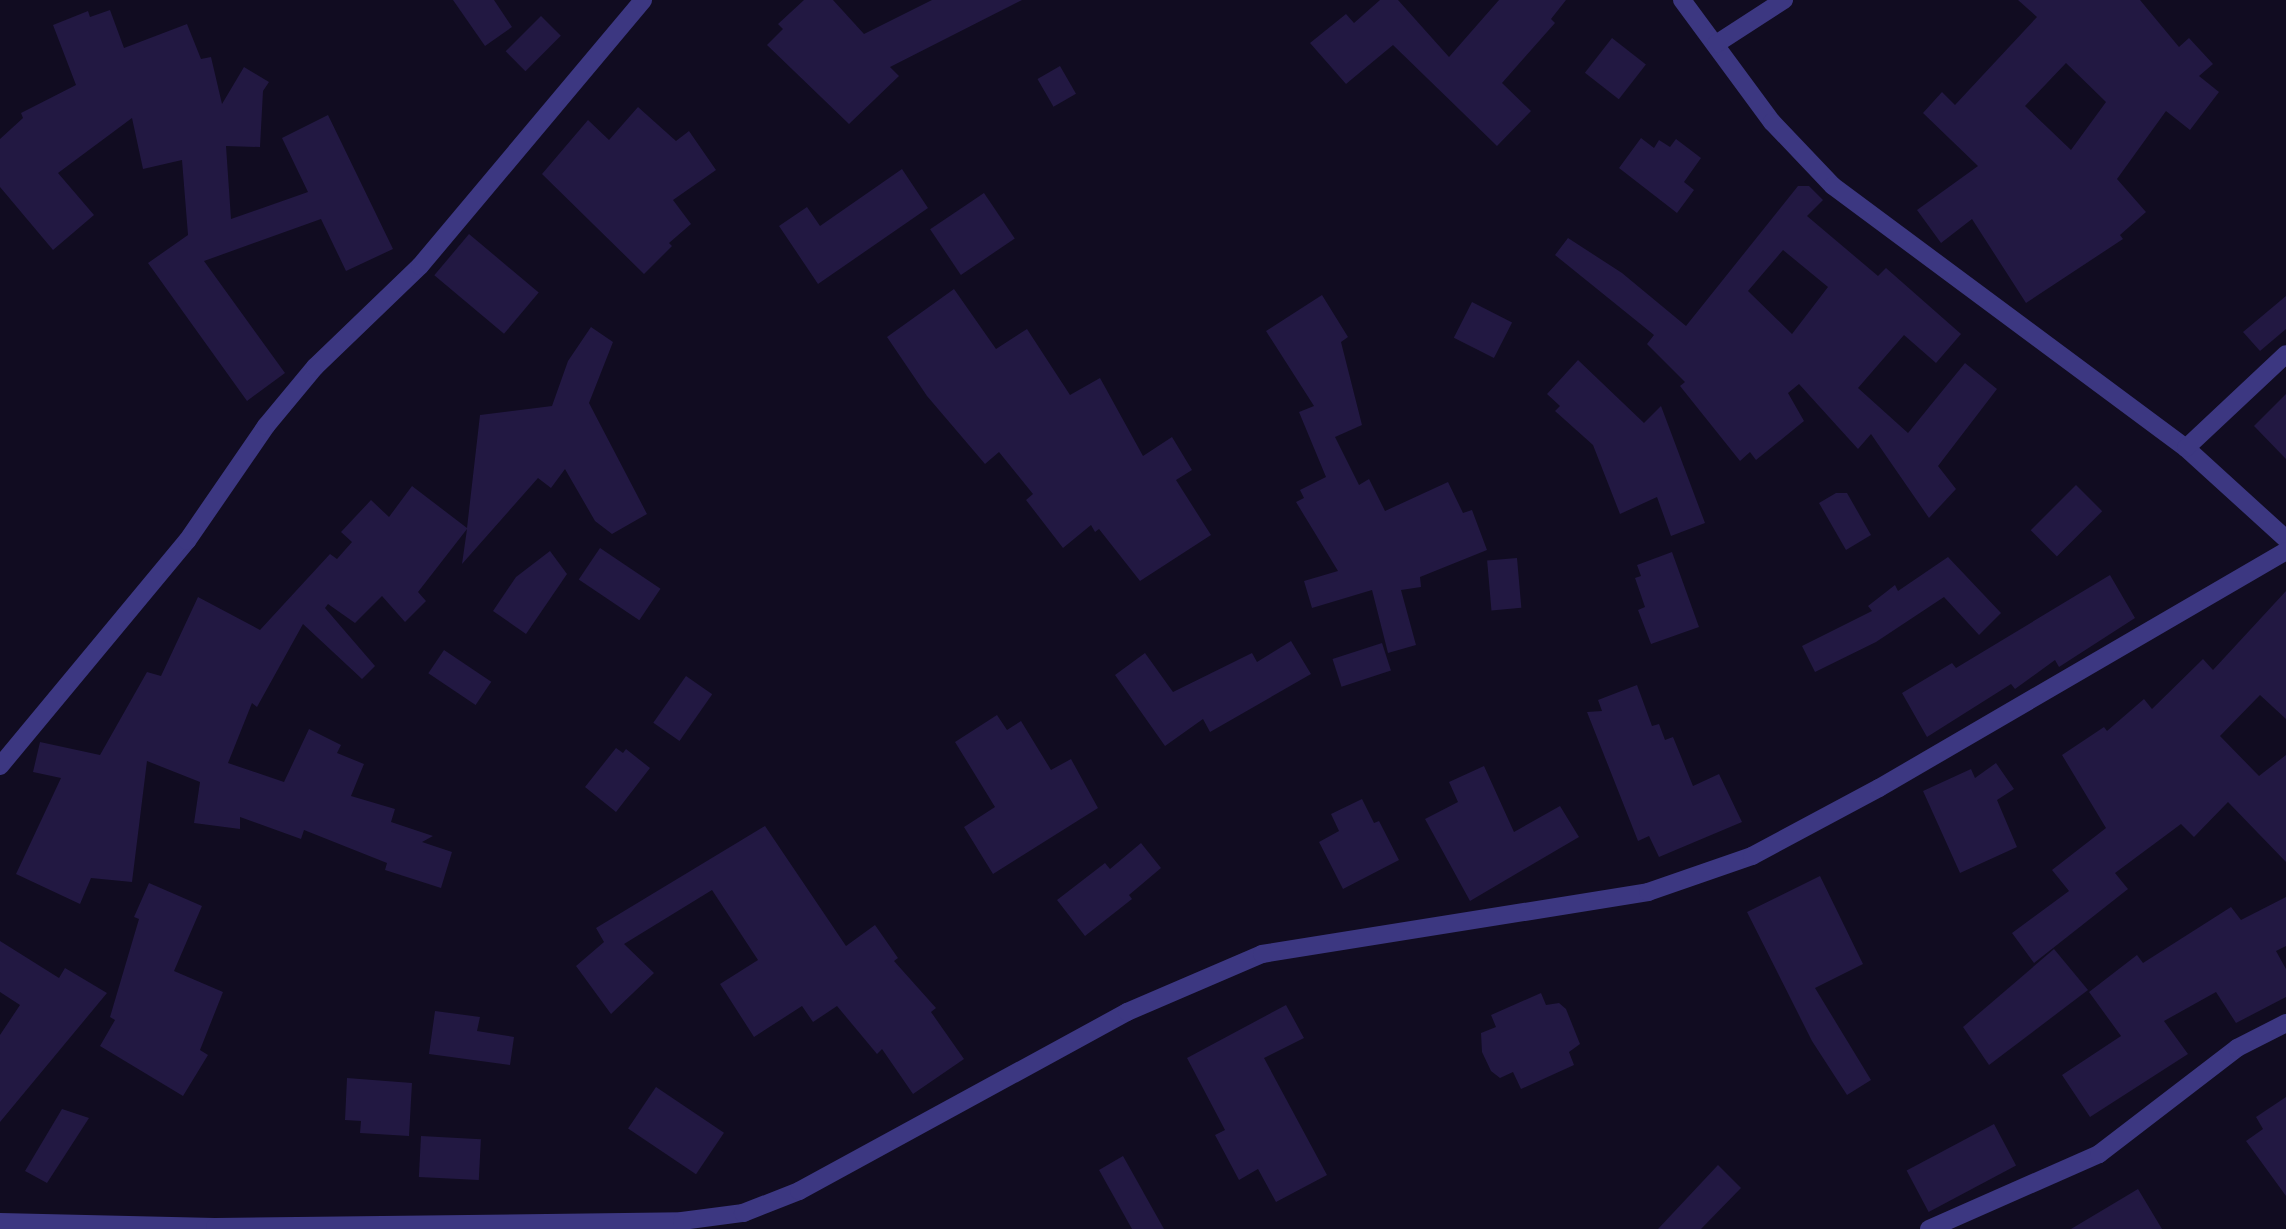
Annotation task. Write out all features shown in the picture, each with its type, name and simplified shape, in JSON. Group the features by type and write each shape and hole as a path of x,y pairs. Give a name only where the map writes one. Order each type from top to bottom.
{"street":[{"path":"0,766 187,541 266,426 315,367 420,266 643,0"},
{"path":"1682,0 1772,122 1833,186 2186,448 2286,539"},
{"path":"1716,44 1784,0"},
{"path":"2186,448 2286,354"},
{"path":"0,1222 215,1227 669,1221 743,1213 800,1191 1127,1012 1262,954 1648,892 1752,856 1879,788 2286,551"},
{"path":"1929,1229 2099,1154 2237,1048 2286,1023"}],"building":[{"path":"453,0 494,0 512,27 485,46"},
{"path":"804,0 833,0 864,34 932,0 1022,0 890,67 899,76 849,124 767,45 783,29 778,24"},
{"path":"1380,0 1398,0 1449,57 1499,0 1566,0 1551,19 1555,23 1502,83 1531,111 1497,146 1393,45 1346,84 1310,43 1346,14 1354,23"},
{"path":"2018,0 2140,0 2179,47 2189,38 2213,64 2199,76 2219,92 2190,130 2166,111 2117,179 2146,212 2120,235 2123,239 2026,303 1972,219 1941,243 1917,210 1978,166 1923,113 1942,92 1955,105 2037,17","holes":["2066,63 2106,102 2071,150 2025,106"]},
{"path":"110,10 124,48 187,24 201,59 211,57 222,104 244,67 269,82 263,91 260,147 226,146 231,219 308,192 282,138 328,115 393,249 346,271 321,219 204,261 285,373 247,401 148,263 188,235 182,160 143,169 132,118 58,173 94,215 53,250 0,187 0,139 23,118 21,113 76,85 53,25 88,11 90,17"},
{"path":"541,16 561,36 525,71 506,51"},
{"path":"1612,38 1646,64 1619,99 1585,73"},
{"path":"1060,66 1076,94 1053,107 1037,79"},
{"path":"638,107 676,141 689,131 716,170 673,200 691,224 669,243 672,246 644,274 542,174 588,120 609,140"},
{"path":"1641,138 1654,148 1659,140 1670,147 1676,139 1701,158 1684,182 1694,190 1677,213 1619,168"},
{"path":"902,169 928,208 818,284 779,226 807,207 820,226"},
{"path":"1798,186 1809,186 1823,200 1807,216 1878,276 1886,268 1961,334 1936,363 1904,335 1858,388 1908,433 1965,363 1997,389 1938,466 1956,489 1929,518 1871,434 1858,449 1799,384 1788,393 1804,421 1756,460 1750,452 1740,461 1680,386 1685,382 1647,344 1654,335 1555,255 1568,238 1622,273 1686,326","holes":["1783,250 1828,287 1792,334 1748,291"]},
{"path":"984,193 1015,239 961,275 930,229"},
{"path":"469,234 539,292 504,334 434,275"},
{"path":"954,289 996,349 1027,329 1070,395 1100,378 1143,456 1172,437 1192,470 1176,480 1211,535 1140,581 1099,529 1095,532 1091,525 1063,548 1026,500 1033,494 999,452 985,464 927,396 887,337"},
{"path":"1322,295 1348,337 1341,342 1362,425 1335,437 1359,485 1369,479 1385,511 1448,482 1463,513 1472,510 1487,550 1420,577 1421,587 1401,590 1416,645 1388,653 1372,590 1312,608 1304,581 1338,571 1296,502 1304,498 1300,490 1326,477 1299,412 1314,406 1266,331"},
{"path":"2286,296 2286,329 2260,351 2243,332"},
{"path":"1472,302 1512,322 1494,358 1454,338"},
{"path":"591,327 613,342 589,403 647,514 612,534 595,521 565,469 551,488 538,478 462,564 467,529 418,592 426,601 405,622 382,596 355,623 328,604 325,608 375,666 362,679 303,624 257,707 252,703 228,763 284,782 309,729 341,745 337,753 364,764 351,796 395,809 391,822 433,836 422,842 452,852 441,888 385,870 387,863 304,830 301,839 240,817 240,829 194,823 200,782 147,761 132,882 91,878 80,904 16,874 61,778 33,772 40,742 100,755 147,672 161,676 198,597 260,630 330,554 337,559 352,542 341,532 371,500 389,517 412,486 467,528 480,415 552,406 568,361"},
{"path":"1578,360 1644,423 1661,406 1705,523 1671,536 1657,497 1620,514 1593,445 1555,411 1560,406 1547,394"},
{"path":"2286,394 2286,459 2254,426"},
{"path":"2076,485 2102,511 2057,556 2031,530"},
{"path":"1836,493 1847,493 1871,535 1846,550 1819,503"},
{"path":"600,548 661,589 639,620 579,580"},
{"path":"550,551 567,574 526,634 493,611 516,577"},
{"path":"1672,552 1699,627 1651,644 1638,610 1645,607 1635,578 1641,576 1637,565"},
{"path":"1948,557 2001,613 1979,635 1944,597 1876,642 1815,672 1802,646 1872,611 1868,606 1895,585 1898,591"},
{"path":"1517,558 1521,608 1491,610 1487,561"},
{"path":"2110,575 2135,618 2059,667 2055,660 2015,689 2011,684 1927,737 1902,693 1952,663 1956,668"},
{"path":"2286,591 2286,719 2260,695 2220,736 2259,776 2286,755 2286,862 2228,802 2194,837 2181,824 2115,873 2128,889 2034,963 2012,933 2069,891 2052,870 2106,828 2062,755 2104,727 2107,731 2144,699 2152,709 2203,659 2213,670"},
{"path":"1291,641 1311,674 1210,732 1203,719 1165,746 1115,675 1145,653 1173,692 1252,653 1257,662"},
{"path":"1382,643 1391,671 1342,687 1333,659"},
{"path":"444,650 491,682 476,705 428,673"},
{"path":"686,676 712,694 680,741 653,723"},
{"path":"1637,685 1652,726 1659,724 1665,740 1673,737 1693,786 1719,774 1742,822 1659,857 1649,836 1638,841 1587,712 1602,711 1598,700"},
{"path":"997,715 1007,730 1021,721 1051,770 1071,759 1098,808 993,874 964,827 995,807 955,742"},
{"path":"616,748 623,753 626,749 650,768 616,812 585,787"},
{"path":"1996,763 2014,789 1997,800 2017,847 1960,873 1923,791 1971,769 1975,778"},
{"path":"1484,766 1514,832 1560,806 1579,837 1470,901 1425,819 1458,802 1449,782"},
{"path":"1362,799 1374,823 1379,821 1399,860 1343,889 1319,842 1339,831 1331,814"},
{"path":"765,826 846,946 875,925 898,958 894,961 936,1008 931,1012 964,1059 913,1094 882,1049 877,1054 837,1006 813,1022 802,1006 754,1037 720,984 758,960 712,890 624,944 654,973 611,1014 576,966 604,942 596,928"},
{"path":"1141,843 1161,868 1129,895 1132,899 1085,936 1057,900 1105,863 1110,869"},
{"path":"1820,876 1863,964 1815,988 1871,1080 1847,1095 1812,1041 1747,912"},
{"path":"149,883 202,906 174,971 223,992 200,1050 208,1055 183,1096 100,1046 115,1020 110,1017 139,919 134,917"},
{"path":"2286,897 2286,946 2276,951 2286,969 2286,997 2236,1023 2216,992 2164,1021 2188,1054 2090,1117 2062,1075 2121,1036 2089,992 2137,955 2143,963 2231,907 2241,920"},
{"path":"0,941 59,978 65,968 107,993 0,1122 0,1035 20,1005 0,992"},
{"path":"2054,949 2088,990 1989,1065 1963,1027"},
{"path":"1541,993 1546,1005 1559,1003 1566,1009 1580,1044 1569,1052 1574,1065 1521,1089 1513,1072 1500,1078 1491,1071 1482,1052 1481,1033 1496,1027 1491,1015"},
{"path":"1286,1005 1304,1038 1264,1058 1327,1175 1276,1202 1258,1169 1239,1180 1215,1135 1225,1130 1187,1058"},
{"path":"435,1011 480,1017 477,1031 514,1037 510,1065 429,1054"},
{"path":"347,1078 412,1083 409,1136 360,1133 361,1121 345,1120"},
{"path":"656,1087 724,1133 696,1174 628,1128"},
{"path":"2286,1097 2286,1196 2246,1141 2263,1129 2256,1117"},
{"path":"62,1109 89,1118 47,1183 25,1171"},
{"path":"1994,1124 2016,1165 1929,1212 1907,1170"},
{"path":"421,1136 481,1139 479,1180 419,1177"},
{"path":"1123,1156 1164,1229 1132,1229 1099,1170"},
{"path":"1718,1165 1741,1188 1701,1229 1658,1229"},
{"path":"2138,1189 2162,1229 2071,1229"}]}
